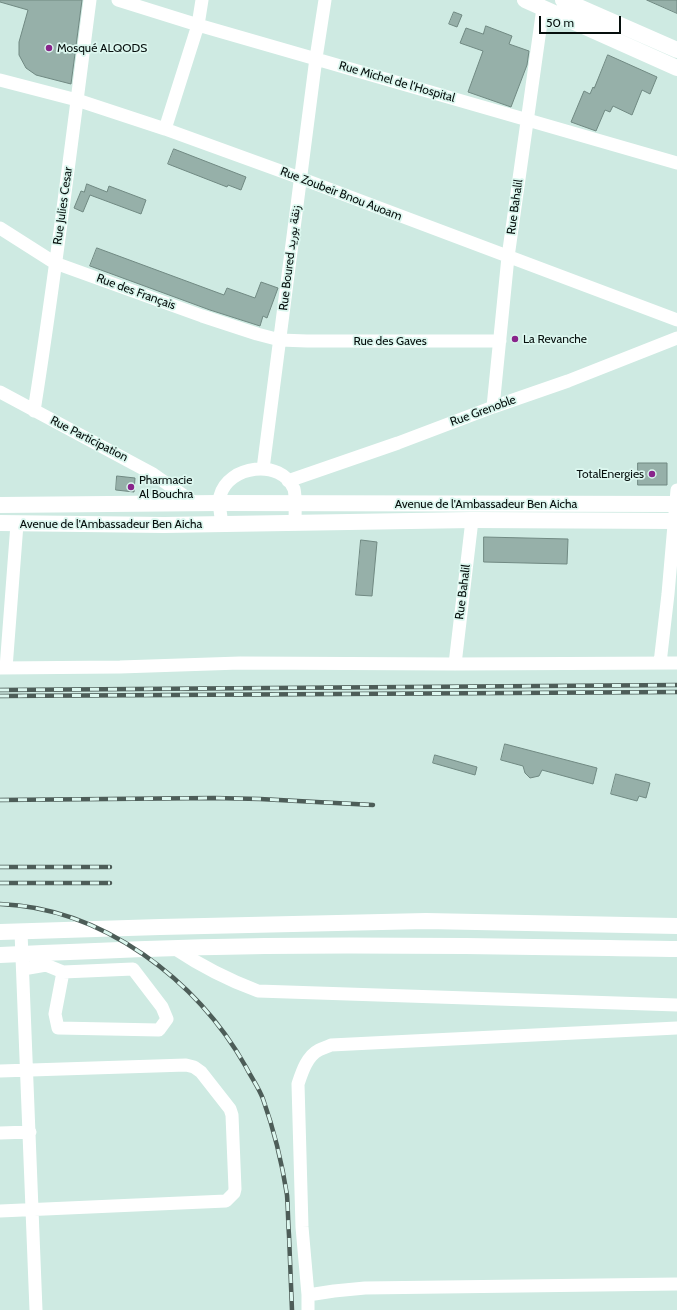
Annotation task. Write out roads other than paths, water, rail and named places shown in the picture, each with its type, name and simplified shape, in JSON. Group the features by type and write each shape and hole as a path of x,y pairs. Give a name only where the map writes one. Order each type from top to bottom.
{"main road":[{"path":"525,0 677,68"},
{"path":"563,0 677,50"},
{"name":"Avenue de l'Ambassadeur Ben Aicha","path":"0,505 294,504 676,499"},
{"name":"Avenue de l'Ambassadeur Ben Aicha","path":"0,523 164,525 472,520 676,521"},
{"path":"0,932 426,921 677,926"},
{"path":"126,928 129,949"},
{"path":"0,954 23,961 129,949 267,946 677,949"}],"street":[{"name":"Rue Julies Cesar","path":"34,411 50,311 90,0"},
{"name":"Rue Michel de l'Hospital","path":"118,0 677,162"},
{"path":"165,129 198,24 202,0"},
{"name":"Rue Boured زنقة بوريد","path":"263,469 300,178 325,0"},
{"name":"Rue Bahalil","path":"493,407 508,257 543,8"},
{"name":"Rue Zoubeir Bnou Auoam","path":"0,80 77,100 165,129 300,178 677,320"},
{"name":"Rue des Français","path":"0,228 55,263 202,316 280,340"},
{"name":"Rue Grenoble","path":"288,481 398,443 493,407 568,382 677,338"},
{"name":"Rue des Gaves","path":"280,340 500,341"},
{"name":"Rue Participation","path":"0,392 153,474 196,504"},
{"path":"222,524 219,504 220,496 225,486 236,475 251,469 263,469 277,473 288,481 294,489 295,523"},
{"path":"660,663 676,521 676,499"},
{"name":"Rue Bahalil","path":"454,664 472,520"},
{"path":"17,524 3,668 120,667 240,663 677,663"},
{"path":"21,932 36,1310"},
{"path":"174,948 211,971 258,991 677,1005"},
{"path":"23,961 46,965 63,972 133,969 162,1007 167,1019 159,1030 58,1028 55,1014 63,972"},
{"path":"308,1310 302,1227 298,1084 306,1064 311,1056 318,1050 331,1045 677,1028"},
{"path":"0,1071 27,1069 190,1066 198,1069 227,1103 232,1115 234,1188 234,1193 226,1201 0,1211"},
{"path":"0,1133 30,1132"},
{"path":"308,1295 365,1288 677,1284"}],"railway":[{"path":"0,690 677,685"},
{"path":"0,696 677,692"},
{"path":"0,800 214,798 373,805"},
{"path":"0,867 110,867"},
{"path":"0,883 110,883"},
{"path":"0,904 38,909 75,919 110,934 143,954 174,978 201,1005 226,1035 261,1095 271,1123 283,1171 287,1195 292,1310"}],"place":[{"name":"Mosqué ALQODS","path":"49,48"},
{"name":"La Revanche","path":"515,339"},
{"name":"TotalEnergies","path":"652,474"},
{"name":"Pharmacie Al Bouchra","path":"131,487"}]}
